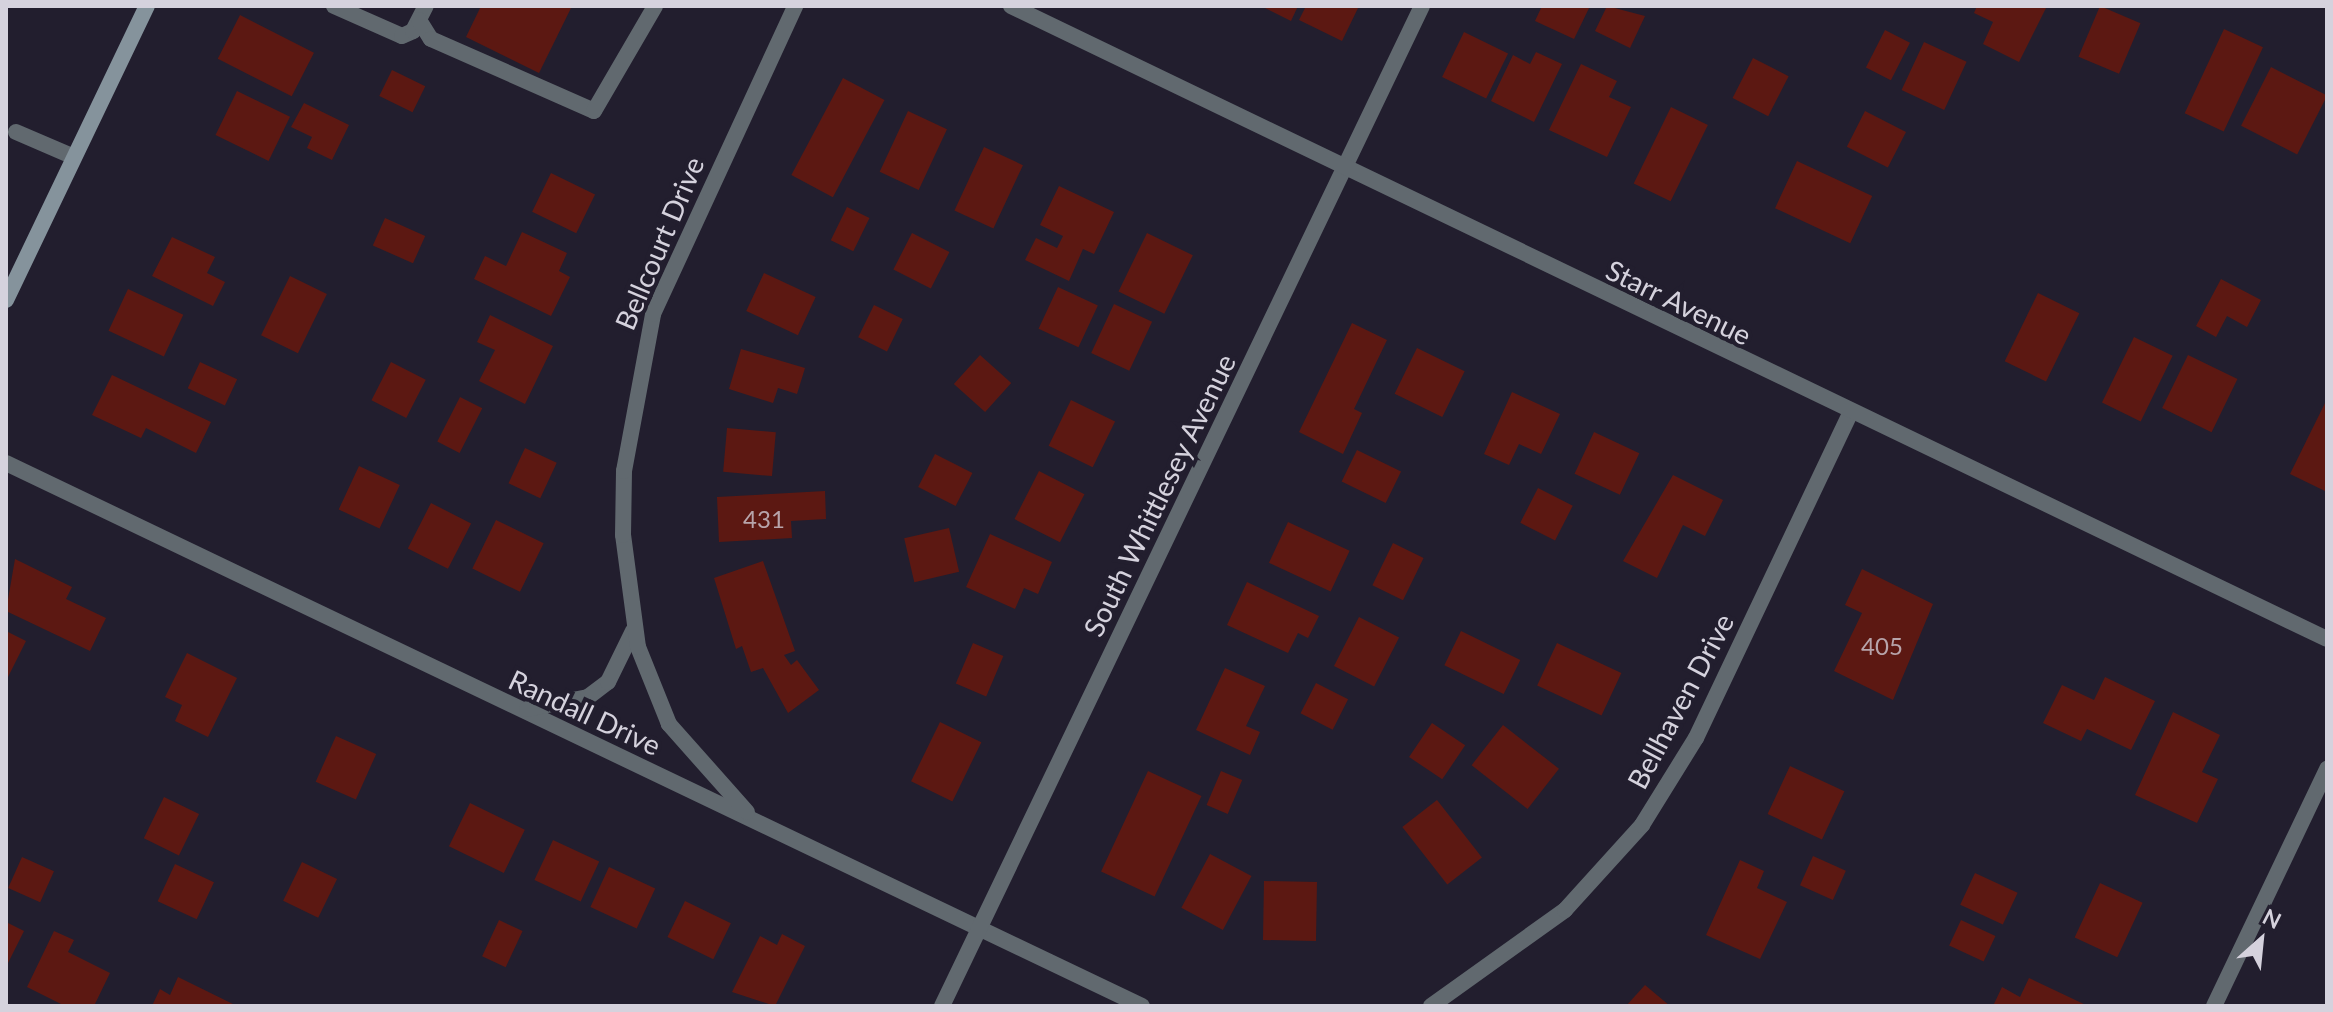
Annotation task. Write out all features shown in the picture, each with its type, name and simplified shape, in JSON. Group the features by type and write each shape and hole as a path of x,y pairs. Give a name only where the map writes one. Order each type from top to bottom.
{"main road":[{"path":"6,300 147,6"}],"street":[{"path":"334,6 402,36 422,13 431,39 594,111 655,6"},
{"name":"Bellcourt Drive","path":"510,705 568,706 608,682 634,630 623,515 638,367 673,263 795,6"},
{"name":"Starr Avenue","path":"1011,6 1850,414 2327,639"},
{"name":"South Whittlesey Avenue","path":"942,1006 1422,6"},
{"path":"16,132 74,157"},
{"name":"Bellhaven Drive","path":"1438,1006 1565,910 1642,825 1696,738 1850,414"},
{"name":"Randall Drive","path":"6,463 1142,1006"},
{"name":"Bellcourt Drive","path":"632,610 638,647 669,724 708,775 764,826"},
{"path":"2214,1006 2327,769"},
{"name":"Bellhaven Drive","path":"1431,1006 1454,992"}],"building":[{"path":"481,6 572,6 539,73 466,37"},
{"path":"1261,6 1298,6 1291,21"},
{"path":"1306,6 1359,6 1342,41 1299,20"},
{"path":"1542,6 1590,6 1574,39 1535,21"},
{"path":"1607,6 1645,16 1630,48 1595,31"},
{"path":"1977,6 2047,6 2019,62 1983,44 1993,22 1974,13"},
{"path":"2100,6 2141,23 2119,74 2079,57"},
{"path":"240,15 314,53 292,96 218,59"},
{"path":"2224,29 2263,47 2224,131 2185,113"},
{"path":"1885,30 1910,43 1891,80 1866,67"},
{"path":"1464,32 1508,53 1486,98 1442,77"},
{"path":"1924,42 1967,62 1944,110 1902,90"},
{"path":"1536,52 1562,64 1534,122 1491,101 1513,55 1530,64"},
{"path":"1753,58 1789,76 1768,116 1733,98"},
{"path":"1581,64 1617,81 1609,97 1631,107 1607,157 1549,130"},
{"path":"2271,67 2327,96 2297,154 2241,126"},
{"path":"392,70 425,86 413,112 379,96"},
{"path":"843,78 884,100 833,197 791,175"},
{"path":"237,91 290,117 269,161 216,135"},
{"path":"304,103 349,125 332,160 307,148 312,137 291,127"},
{"path":"1671,107 1708,125 1671,201 1634,183"},
{"path":"908,111 947,129 919,190 880,172"},
{"path":"1865,111 1906,132 1888,168 1847,147"},
{"path":"984,147 1023,165 993,229 954,210"},
{"path":"1797,161 1872,196 1850,243 1775,208"},
{"path":"551,173 595,194 576,233 532,212"},
{"path":"1059,186 1114,212 1094,254 1083,249 1069,281 1025,260 1036,238 1057,248 1063,236 1040,225"},
{"path":"847,207 869,218 853,251 831,240"},
{"path":"385,218 425,236 413,263 373,245"},
{"path":"522,232 567,253 559,271 570,277 551,316 474,279 485,256 506,266"},
{"path":"912,233 949,252 931,289 893,270"},
{"path":"1147,233 1193,255 1164,314 1119,291"},
{"path":"172,237 215,257 207,273 225,282 213,306 152,276"},
{"path":"764,273 816,297 798,335 746,311"},
{"path":"290,276 327,294 298,353 261,335"},
{"path":"2221,279 2261,300 2247,327 2227,316 2216,337 2196,326"},
{"path":"1058,287 1098,306 1078,347 1039,329"},
{"path":"128,289 183,315 164,356 109,331"},
{"path":"2038,293 2079,313 2046,381 2005,361"},
{"path":"1114,304 1152,322 1129,371 1091,353"},
{"path":"874,305 903,319 887,351 858,337"},
{"path":"490,315 553,346 525,404 479,381 495,350 477,342"},
{"path":"1352,323 1387,340 1354,409 1362,413 1343,454 1299,432"},
{"path":"2134,337 2173,356 2141,421 2102,403"},
{"path":"1417,348 1465,371 1442,417 1395,394"},
{"path":"741,349 805,368 797,394 778,388 773,403 729,389"},
{"path":"980,355 1011,383 985,412 954,384"},
{"path":"2188,355 2237,379 2212,432 2162,408"},
{"path":"200,362 237,379 225,406 188,388"},
{"path":"391,362 426,380 406,418 371,400"},
{"path":"112,375 211,422 196,453 146,428 141,438 92,415"},
{"path":"1512,392 1560,414 1541,454 1519,444 1509,465 1484,454"},
{"path":"460,397 482,408 460,453 437,442"},
{"path":"2327,399 2327,492 2290,474"},
{"path":"1071,400 1115,421 1093,467 1049,446"},
{"path":"727,428 776,432 772,476 723,472"},
{"path":"1594,432 1639,453 1620,495 1575,474"},
{"path":"525,448 557,463 540,498 509,483"},
{"path":"1357,450 1401,471 1386,503 1342,481"},
{"path":"935,454 972,473 956,506 918,487"},
{"path":"359,466 400,485 379,529 339,510"},
{"path":"1039,471 1084,494 1060,542 1014,519"},
{"path":"1673,475 1723,500 1705,536 1683,525 1657,578 1623,561"},
{"path":"1538,488 1573,506 1555,540 1520,523"},
{"path":"825,491 826,519 791,521 792,538 719,542 717,497"},
{"path":"431,503 471,523 448,569 408,548"},
{"path":"496,520 544,543 520,592 472,569"},
{"path":"1288,522 1350,551 1331,592 1269,563"},
{"path":"949,528 959,572 914,582 904,538"},
{"path":"990,534 1052,562 1038,594 1024,588 1015,609 966,587"},
{"path":"1393,543 1424,558 1403,600 1372,585"},
{"path":"15,559 72,587 66,599 106,618 90,651 6,611"},
{"path":"763,561 795,651 784,655 791,665 797,660 819,690 788,713 763,668 751,672 742,646 736,649 714,578"},
{"path":"1862,569 1933,604 1893,700 1834,671 1862,613 1845,605"},
{"path":"1247,582 1319,616 1308,638 1298,633 1288,653 1227,625"},
{"path":"1359,617 1399,637 1374,686 1334,666"},
{"path":"6,631 26,641 6,681"},
{"path":"1461,631 1520,660 1504,694 1444,665"},
{"path":"973,643 1003,656 986,696 956,684"},
{"path":"1557,643 1621,673 1601,716 1537,686"},
{"path":"187,653 237,678 208,737 175,721 182,705 165,697"},
{"path":"1225,668 1265,686 1246,726 1260,732 1250,755 1196,730"},
{"path":"2105,677 2155,701 2131,750 2087,729 2081,741 2043,723 2062,685 2094,700"},
{"path":"1316,683 1348,699 1333,730 1301,713"},
{"path":"2173,712 2220,735 2202,772 2218,779 2197,823 2135,795"},
{"path":"940,722 981,742 952,801 911,781"},
{"path":"1432,723 1465,745 1442,779 1409,757"},
{"path":"1503,725 1559,769 1528,809 1472,765"},
{"path":"336,736 376,754 356,800 316,782"},
{"path":"1790,766 1844,791 1822,839 1768,814"},
{"path":"1148,771 1201,796 1155,897 1101,872"},
{"path":"1221,771 1242,780 1228,814 1207,805"},
{"path":"164,797 199,814 179,855 144,838"},
{"path":"1437,800 1482,858 1447,885 1402,827"},
{"path":"470,803 525,830 504,873 449,846"},
{"path":"553,840 599,862 581,901 534,880"},
{"path":"1210,854 1251,876 1223,930 1181,908"},
{"path":"1813,856 1846,871 1833,900 1800,885"},
{"path":"22,857 54,871 40,902 8,888"},
{"path":"1740,860 1764,871 1757,888 1787,902 1760,959 1706,935"},
{"path":"302,862 337,879 318,918 283,901"},
{"path":"175,864 214,882 197,919 158,901"},
{"path":"609,867 655,889 637,928 590,907"},
{"path":"1975,873 2018,893 2003,925 1960,905"},
{"path":"1264,881 1317,882 1316,941 1263,940"},
{"path":"2100,883 2143,903 2117,957 2075,937"},
{"path":"685,901 731,923 713,959 667,937"},
{"path":"499,920 523,931 506,967 482,956"},
{"path":"1961,920 1995,936 1984,961 1949,945"},
{"path":"6,922 24,931 8,963 6,962"},
{"path":"54,931 74,940 68,952 110,973 94,1006 65,1006 27,987"},
{"path":"782,934 805,946 775,1006 732,992 760,936 777,945"},
{"path":"178,977 237,1006 152,1006 160,989 170,995"},
{"path":"2029,978 2088,1006 1993,1006 2002,987 2020,997"},
{"path":"1645,985 1670,1006 1626,1006"}]}
